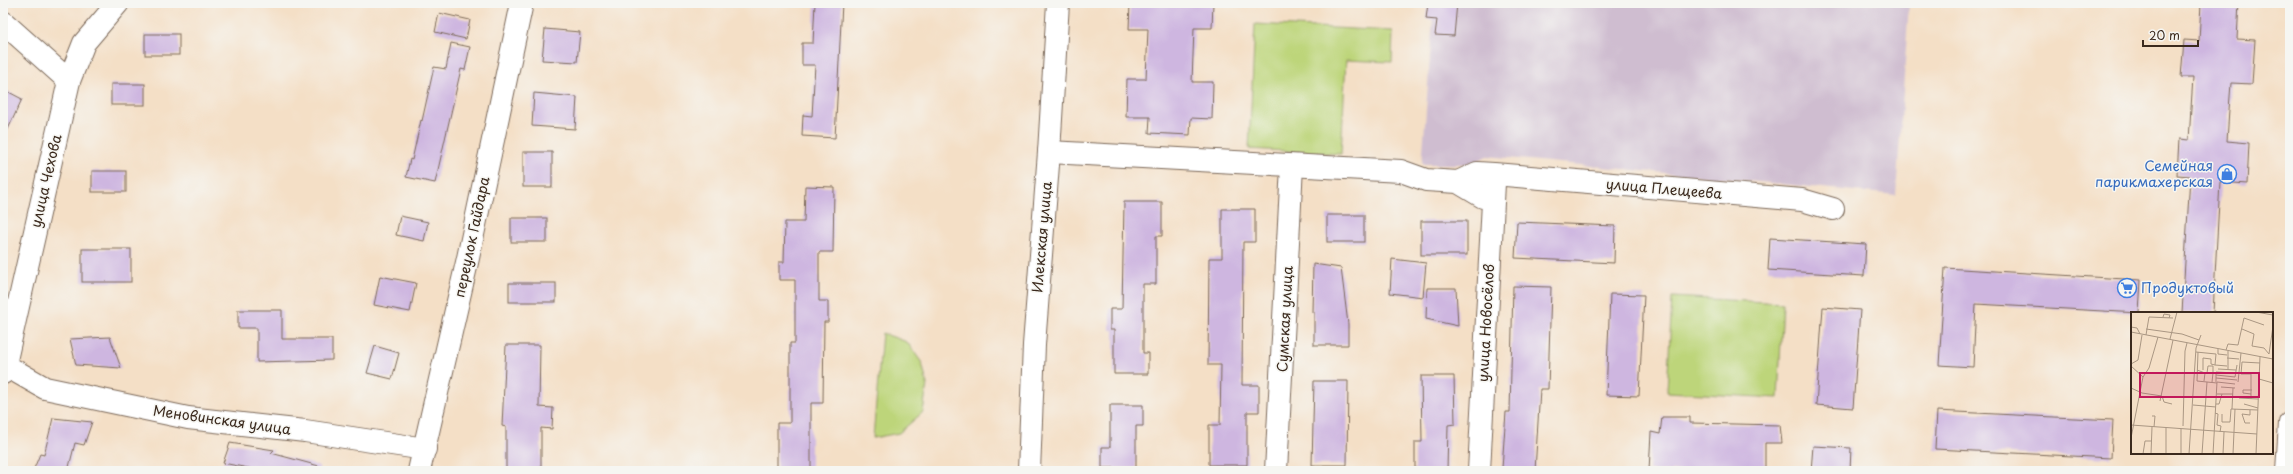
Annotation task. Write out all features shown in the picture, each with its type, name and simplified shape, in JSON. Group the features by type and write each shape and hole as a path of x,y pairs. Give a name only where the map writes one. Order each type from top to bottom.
{"street":[{"name":"улица Чехова","path":"4,367 69,81 84,43 118,3"},
{"name":"переулок Гайдара","path":"419,471 522,3"},
{"name":"Илекская улица","path":"1029,471 1034,345 1049,152 1058,3"},
{"path":"3,22 69,81"},
{"path":"1049,152 1401,171 1426,180 1458,182 1484,197 1493,198"},
{"name":"Сумская улица","path":"1276,471 1292,166"},
{"name":"улица Плещеева","path":"1458,182 1477,173 1494,174 1802,200 1833,209"},
{"name":"улица Новосёлов","path":"1478,471 1494,174"},
{"name":"Меновинская улица","path":"4,367 45,388 188,418 305,431 425,449"},
{"path":"2287,471 2290,423"}],"shaded area":[{"path":"1434,3 1909,3 1896,195 1487,156 1471,164 1422,164"}],"green space":[{"path":"1255,24 1393,31 1392,62 1346,60 1341,154 1249,149"},
{"path":"1672,297 1783,303 1778,398 1667,392"},
{"path":"882,333 907,342 922,363 927,384 923,412 899,433 873,438"}],"building":[{"path":"815,3 842,3 835,138 802,136 803,115 812,116 815,65 802,65 802,43 813,43"},
{"path":"1130,3 1213,3 1212,28 1194,28 1192,82 1213,82 1212,119 1191,118 1190,135 1149,133 1150,117 1126,117 1127,79 1146,79 1148,29 1129,29"},
{"path":"1428,3 1457,3 1454,36 1435,35 1437,20 1426,19"},
{"path":"2201,3 2239,3 2237,39 2255,40 2252,84 2231,83 2227,141 2249,143 2247,184 2220,182 2213,312 2182,312 2190,176 2177,175 2179,139 2189,140 2193,77 2181,77 2184,40 2199,41"},
{"path":"439,13 470,20 466,39 435,32"},
{"path":"545,29 580,32 577,62 542,60"},
{"path":"145,34 179,34 179,55 145,55"},
{"path":"451,43 470,47 465,70 461,69 435,183 406,177 410,159 412,160 421,120 422,121 434,67 446,69"},
{"path":"111,84 145,84 145,105 111,105"},
{"path":"3,89 22,99 3,140"},
{"path":"534,93 577,97 575,129 532,126"},
{"path":"523,152 552,152 552,187 523,187"},
{"path":"92,171 126,171 126,192 92,192"},
{"path":"805,186 834,187 833,252 819,252 819,301 828,301 828,322 824,322 823,403 811,403 811,471 777,471 777,423 790,423 790,343 795,343 795,280 779,280 779,262 784,262 785,222 804,222"},
{"path":"1124,202 1162,202 1162,236 1156,236 1156,284 1143,284 1143,353 1148,353 1148,374 1114,374 1114,330 1110,330 1110,309 1122,309"},
{"path":"1222,209 1255,209 1255,242 1243,242 1242,385 1259,385 1259,412 1247,412 1247,465 1209,465 1209,425 1220,425 1221,365 1208,365 1209,258 1222,258"},
{"path":"1327,215 1364,215 1364,242 1327,242"},
{"path":"400,216 428,222 424,241 396,235"},
{"path":"511,218 547,218 547,242 511,242"},
{"path":"1421,221 1467,221 1467,255 1421,255"},
{"path":"1517,222 1615,226 1614,263 1515,258"},
{"path":"1770,238 1866,244 1864,276 1768,270"},
{"path":"82,249 131,249 131,282 82,282"},
{"path":"1392,259 1426,263 1423,297 1390,293"},
{"path":"1313,264 1341,268 1348,324 1348,345 1314,345 1314,312 1312,312"},
{"path":"1945,268 2141,280 2139,312 1976,304 1973,367 1939,365"},
{"path":"380,276 416,283 410,312 374,305"},
{"path":"509,283 556,283 556,302 509,302"},
{"path":"1513,286 1551,287 1548,389 1540,389 1535,471 1502,468 1506,412 1510,412"},
{"path":"1427,288 1456,288 1458,326 1426,319"},
{"path":"1610,294 1644,295 1639,396 1606,395"},
{"path":"1823,307 1860,310 1853,408 1816,405"},
{"path":"238,310 282,310 282,339 332,339 332,360 257,362 257,328 238,328"},
{"path":"110,337 121,368 76,365 70,339"},
{"path":"506,345 540,345 539,407 553,408 552,429 541,428 541,471 506,471 506,427 502,426"},
{"path":"375,346 399,353 392,379 367,373"},
{"path":"1421,376 1454,376 1455,424 1448,425 1447,471 1415,470 1415,442 1422,442"},
{"path":"1314,381 1348,381 1347,465 1312,465"},
{"path":"1110,405 1143,405 1143,426 1136,426 1136,468 1102,468 1102,447 1110,447"},
{"path":"1937,411 2113,420 2111,458 1935,449"},
{"path":"1662,417 1690,417 1690,423 1780,425 1782,443 1765,443 1765,471 1649,471 1651,432 1660,434"},
{"path":"53,418 92,422 84,445 75,443 68,471 33,471 40,454 44,455"},
{"path":"230,443 274,450 271,453 319,466 319,471 263,471 223,463"},
{"path":"1813,446 1851,448 1850,471 1811,471"}],"place":[{"name":"Семейная парикмахерская","path":"2227,174"},
{"name":"Продуктовый","path":"2127,288"}]}
